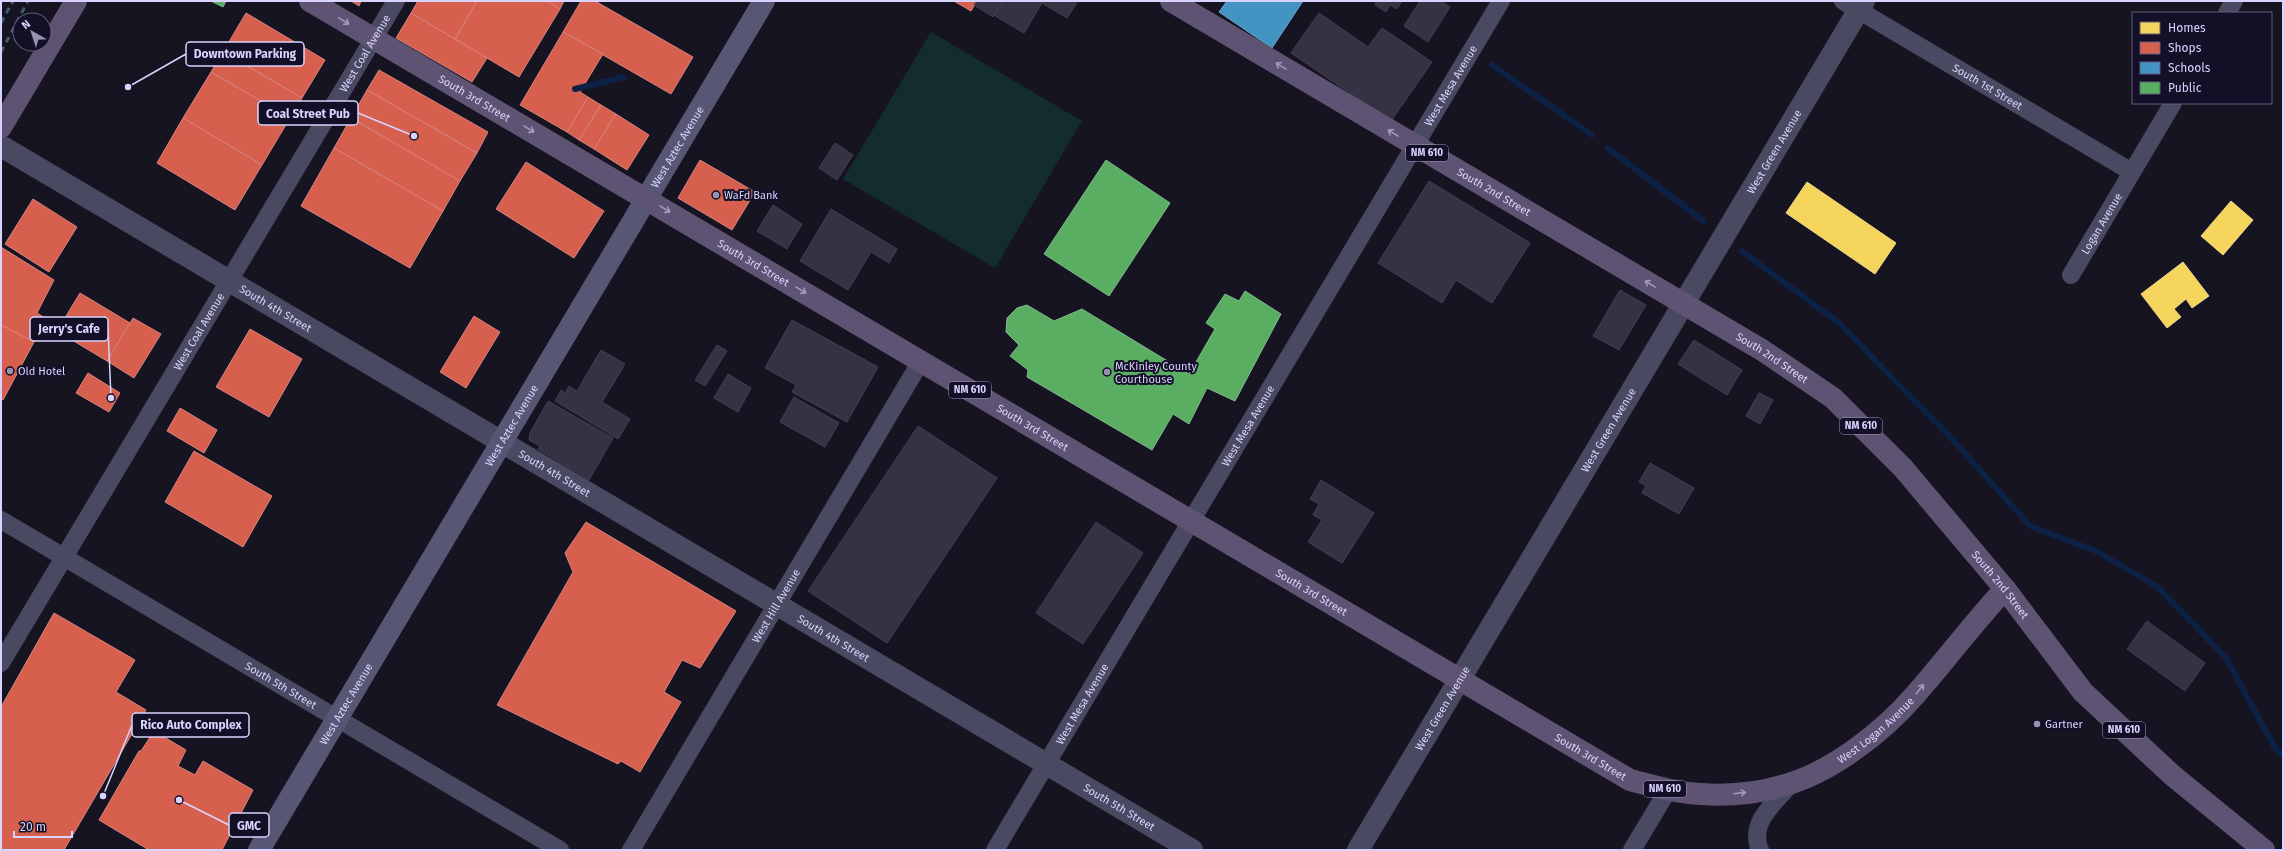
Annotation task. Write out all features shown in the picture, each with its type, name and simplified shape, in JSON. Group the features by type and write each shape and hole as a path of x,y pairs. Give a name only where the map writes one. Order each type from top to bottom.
{"main road":[{"path":"1,127 76,1"},
{"name":"South 3rd Street","path":"310,1 373,40 646,198 1630,780 1668,790 1701,794"},
{"name":"West Aztec Avenue","path":"259,850 764,1"},
{"name":"South 2nd Street","path":"1171,1 1762,350 1832,398 1903,468 2005,588 2083,692 2172,775 2264,850"},
{"name":"West Logan Avenue","path":"1701,794 1737,794 1792,783 1828,766 1874,735 1915,696 2005,588"}],"street":[{"name":"West Coal Avenue","path":"1,663 62,558 396,1"},
{"name":"West Mesa Avenue","path":"995,850 1501,1"},
{"path":"2228,12 2234,1"},
{"name":"South 1st Street","path":"1855,4 2132,172"},
{"name":"West Green Avenue","path":"1358,850 1683,304 1855,4"},
{"name":"Logan Avenue","path":"2071,275 2173,104"},
{"name":"South 4th Street","path":"1,146 1046,764"},
{"name":"West Hill Avenue","path":"631,850 921,361"},
{"name":"South 5th Street","path":"1,520 62,558 560,850"},
{"name":"South 5th Street","path":"1046,764 1192,850"},
{"path":"1760,850 1756,836 1758,824 1792,783"},
{"path":"1632,850 1668,790"}],"green space":[{"path":"931,32 1082,121 995,268 843,179"}],"building: Homes":[{"path":"1807,182 1896,243 1875,274 1786,213"},
{"path":"2231,201 2253,220 2223,255 2201,236"},
{"path":"2183,262 2209,296 2192,308 2186,299 2174,309 2181,317 2167,328 2141,294"}],"building: Shops":[{"path":"351,1 361,1 359,6"},
{"path":"418,1 477,1 455,39 411,13"},
{"path":"477,1 547,1 560,9 519,77 455,39"},
{"path":"547,1 564,1 560,9"},
{"path":"581,1 595,1 693,57 671,94 563,32"},
{"path":"954,1 977,1 971,11"},
{"path":"246,13 325,60 302,98 223,52"},
{"path":"411,13 487,58 472,82 396,38"},
{"path":"563,32 603,54 580,92 588,97 567,132 520,105"},
{"path":"223,52 302,98 290,118 211,72"},
{"path":"379,70 488,132 477,153 367,90"},
{"path":"211,72 290,118 262,165 183,118"},
{"path":"367,90 477,153 460,181 351,118"},
{"path":"588,97 601,105 579,140 567,132"},
{"path":"601,105 616,114 594,149 579,140"},
{"path":"616,114 649,135 627,170 594,149"},
{"path":"183,118 262,165 235,210 157,163"},
{"path":"351,118 460,181 443,211 334,148"},
{"path":"334,148 443,211 410,268 301,206"},
{"name":"WaFd Bank","path":"700,160 755,192 732,230 678,198"},
{"path":"526,162 604,211 574,258 496,209"},
{"path":"33,199 77,227 49,272 5,244"},
{"path":"1,247 54,280 37,313 45,318 34,342 1,325"},
{"path":"80,293 130,323 107,361 57,331"},
{"path":"474,316 500,332 466,388 440,372"},
{"path":"133,318 161,334 134,378 107,361"},
{"name":"Old Hotel","path":"1,325 34,342 3,400 1,399"},
{"path":"250,329 302,359 269,417 216,387"},
{"path":"88,373 120,393 109,412 76,393"},
{"path":"180,408 217,430 204,453 167,431"},
{"path":"194,451 272,496 243,547 165,502"},
{"path":"586,522 736,611 700,668 682,660 664,692 681,702 640,772 621,761 618,764 497,705 573,572 565,553"},
{"path":"54,613 135,660 116,692 146,710 64,850 1,850 1,707"},
{"path":"154,731 186,750 178,766 195,775 203,761 253,790 222,850 149,850 99,820 139,751 141,751"}],"building: Schools":[{"path":"1227,1 1303,1 1272,48 1219,12"}],"building: Public":[{"path":"211,1 226,1 223,7"},
{"path":"1106,160 1170,203 1109,296 1044,254"},
{"name":"McKinley County Courthouse","path":"1245,291 1281,314 1235,401 1207,388 1189,424 1173,414 1152,450 1027,377 1028,370 1010,356 1019,345 1006,332 1007,318 1017,308 1027,305 1054,321 1082,309 1189,374 1215,329 1206,323 1225,294 1239,301"}],"building: Other":[{"path":"977,1 1003,1 993,17 974,5"},
{"path":"1003,1 1078,1 1067,18 1042,3 1024,33 994,15"},
{"path":"1377,1 1402,1 1397,9 1390,5 1386,12 1375,5"},
{"path":"1420,1 1441,1 1450,7 1428,42 1404,26"},
{"path":"1319,13 1368,47 1382,28 1432,62 1391,121 1291,53"},
{"path":"835,143 853,155 837,180 819,168"},
{"path":"1429,181 1530,243 1492,303 1456,280 1442,303 1378,263"},
{"path":"773,205 802,224 787,249 757,231"},
{"path":"831,209 897,249 889,263 871,252 848,290 800,261"},
{"path":"1620,290 1646,305 1619,350 1593,336"},
{"path":"792,320 878,367 847,422 792,392 796,385 765,368"},
{"path":"1694,340 1742,370 1727,395 1678,364"},
{"path":"717,345 727,351 705,386 695,380"},
{"path":"601,350 625,364 602,402 630,419 618,439 555,401 561,390 565,393 569,386 577,391"},
{"path":"728,374 751,388 738,412 714,398"},
{"path":"1759,393 1773,400 1760,424 1746,416"},
{"path":"794,397 839,423 825,447 780,422"},
{"path":"548,401 613,438 589,480 538,449 540,446 529,440 530,433"},
{"path":"918,426 997,478 887,643 808,591"},
{"path":"1650,463 1694,488 1679,514 1642,493 1646,486 1639,482"},
{"path":"1321,480 1374,513 1342,563 1308,542 1322,520 1313,515 1319,504 1310,499"},
{"path":"1096,522 1143,553 1083,644 1036,613"},
{"path":"2147,621 2205,663 2185,691 2127,649"}],"waterway":[{"path":"1492,65 1592,135"},
{"path":"575,89 624,77"},
{"path":"1608,148 1703,221"},
{"path":"1742,251 1839,323 1954,441 2030,526 2098,552 2158,587 2226,658 2275,748 2283,755"}],"railway":[{"path":"1,23 13,1"},
{"path":"1,52 28,1"}],"place":[{"name":"Downtown Parking","path":"128,87"},
{"name":"Coal Street Pub","path":"414,136"},
{"name":"WaFd Bank","path":"716,195"},
{"name":"Old Hotel","path":"10,371"},
{"name":"McKinley County Courthouse","path":"1107,372"},
{"name":"Jerry's Cafe","path":"111,398"},
{"name":"Gartner","path":"2037,724"},
{"name":"Rico Auto Complex","path":"103,796"},
{"name":"GMC","path":"179,800"}]}
